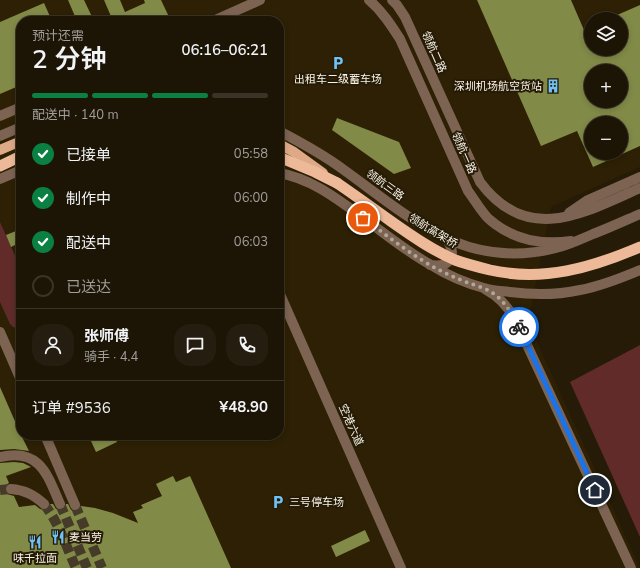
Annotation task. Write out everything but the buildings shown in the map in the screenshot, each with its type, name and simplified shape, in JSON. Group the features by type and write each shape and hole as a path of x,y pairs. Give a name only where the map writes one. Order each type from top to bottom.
{"highway":[{"path":"0,166 16,158"},
{"path":"284,159 338,183"},
{"name":"领航高架桥","path":"338,183 431,248 455,260 502,273 530,275 551,274 574,270 598,264 640,247"}],"main road":[{"path":"0,150 16,143"},
{"name":"领航高架桥","path":"284,147 338,183"}],"street":[{"path":"224,16 260,0"},
{"name":"领航一路","path":"369,0 388,19 400,39 468,191 487,217 512,235 528,240 558,242 592,235"},
{"name":"领航二路","path":"392,0 397,5 404,17 480,182 488,193 507,209 517,214 529,217 542,219 562,218 592,209 640,188"},
{"path":"0,116 16,108"},
{"path":"0,136 16,129"},
{"name":"领航三路","path":"284,134 319,153 348,172 410,218 434,232 461,244 488,252 520,254 555,248 570,244 640,214"},
{"path":"0,179 16,172"},
{"path":"333,196 348,172"},
{"path":"284,174 317,186 430,265 457,278 485,288 498,291 539,294 579,291 640,270"},
{"path":"562,218 588,200 640,177"},
{"path":"342,203 356,179"},
{"path":"430,265 446,264 449,260 452,252 451,247 445,237"},
{"path":"485,288 495,294 505,304 514,317 631,568"},
{"name":"空港六道","path":"284,303 401,568"},
{"path":"0,332 16,369"},
{"path":"47,440 76,505"},
{"path":"0,457 20,455 37,463 45,471 60,504"},
{"path":"11,489 29,493 44,504"}],"shaded area":[{"path":"0,0 640,0 640,167 551,207 528,322 640,568 0,568"},
{"path":"0,222 16,258 16,328 10,324 0,302"},
{"path":"640,345 640,537 570,382"}],"tunnel":[{"path":"0,490 11,489"},
{"path":"44,504 58,527 76,568"},
{"path":"60,504 87,568"},
{"path":"75,505 102,568"}],"way so far":[{"path":"363,218 414,255 442,272 485,288 495,294 505,304 519,327"}],"place":[{"name":"出租车二级蓄车场","path":"338,63"},
{"name":"深圳机场航空货站","path":"553,86"},
{"name":"三号停车场","path":"278,502"},
{"name":"麦当劳","path":"58,537"},
{"name":"味千拉面","path":"35,542"}],"route":[{"path":"519,327 595,490"}]}
